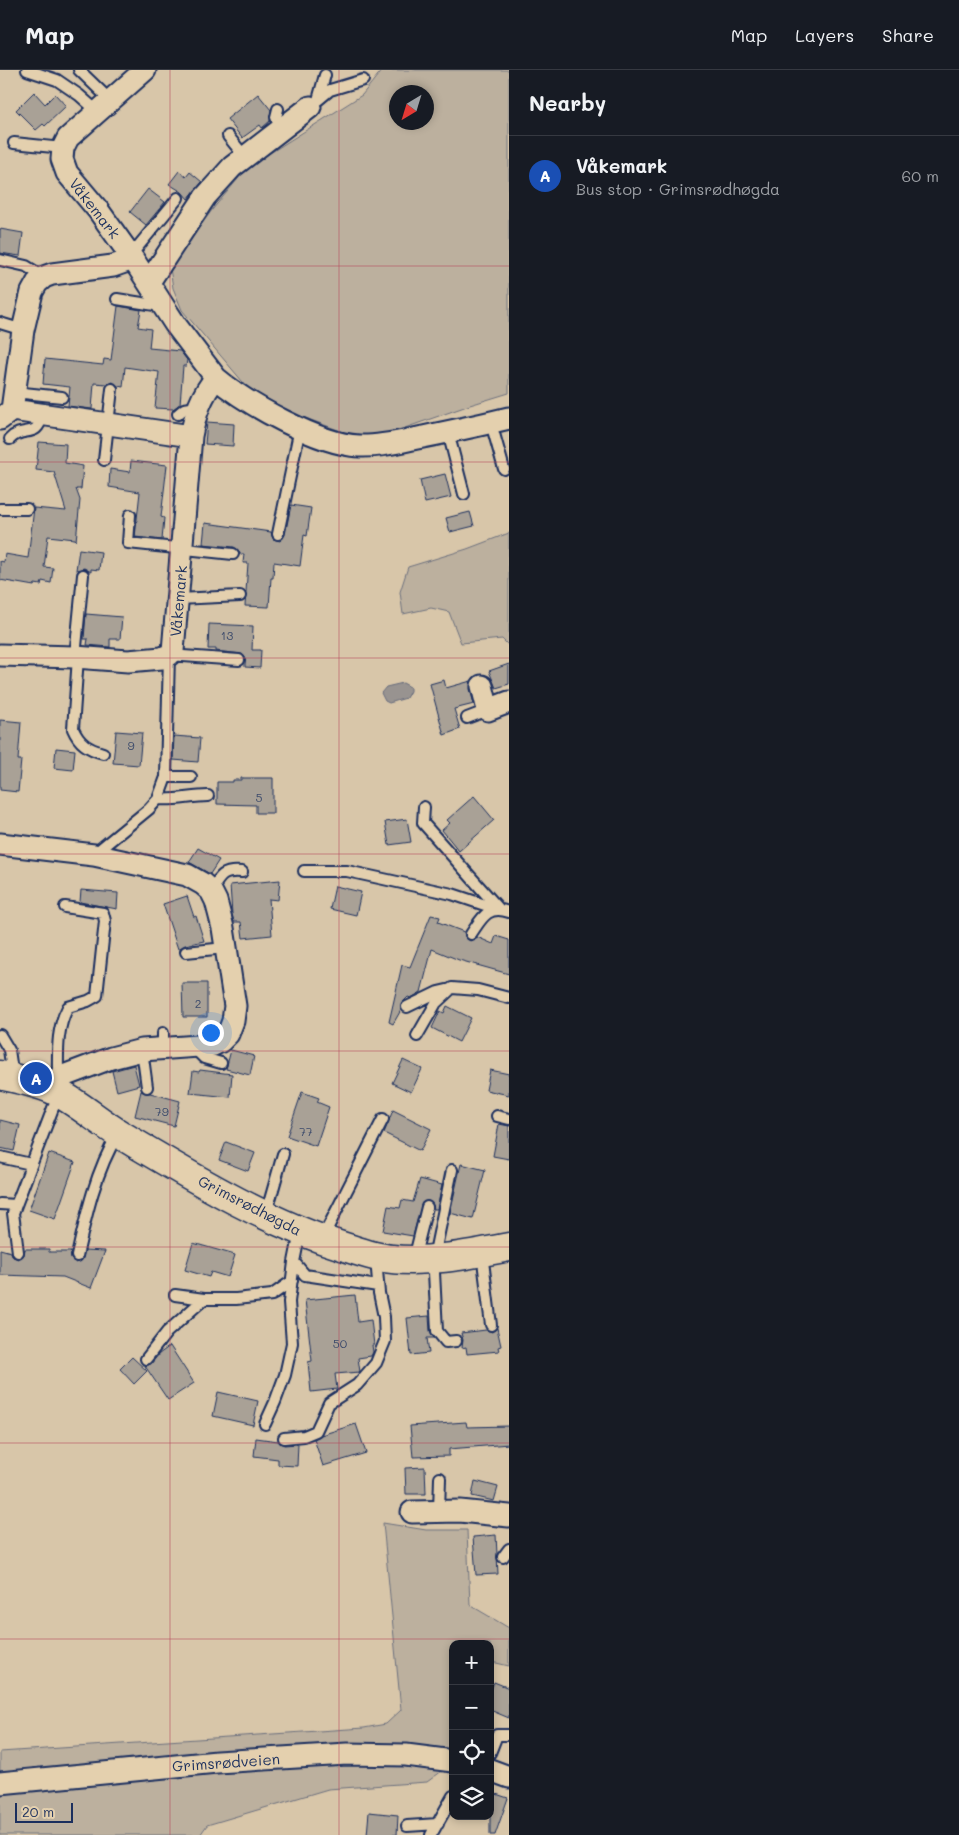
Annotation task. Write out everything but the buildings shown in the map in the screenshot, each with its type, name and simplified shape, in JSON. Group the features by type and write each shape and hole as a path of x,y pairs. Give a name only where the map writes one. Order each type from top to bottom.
{"main road":[{"name":"Grimsrødhøgda","path":"7,1076 57,1088 119,1133 265,1215 311,1236 390,1259 426,1259 509,1247"}],"street":[{"path":"63,148 68,138 145,70"},
{"path":"149,282 205,197 232,167 245,157 279,119 314,104"},
{"name":"Våkemark","path":"63,148 62,159 67,173 98,210 216,378 236,394 300,428 338,444 382,446 500,420"},
{"path":"132,257 113,266 61,272 44,277 37,283 32,292 6,409 191,436"},
{"name":"Våkemark","path":"0,655 76,657 128,661 162,658 169,655 173,650 191,436 188,410 202,397 216,378"},
{"path":"482,686 488,710 509,702"},
{"path":"0,844 94,855 187,874 204,884 211,891 216,901 223,928 235,1006 233,1022 228,1034 221,1041 213,1045 192,1047 156,1044 111,1058 57,1088"},
{"path":"412,1512 460,1510 509,1516"},
{"name":"Grimsrødveien","path":"0,1783 217,1762 347,1754 406,1754 449,1760"},
{"path":"494,1771 509,1777"}],"lane":[{"path":"27,70 57,80 79,95 103,106"},
{"path":"79,70 103,106"},
{"path":"314,104 325,75"},
{"path":"314,104 330,90 363,80"},
{"path":"228,136 245,157"},
{"path":"14,143 63,148"},
{"path":"132,257 178,198"},
{"path":"0,260 26,266 44,277"},
{"path":"117,299 164,306"},
{"path":"0,323 23,330"},
{"path":"104,460 112,389"},
{"path":"6,409 62,397"},
{"path":"10,439 14,435 36,430 40,425 42,415"},
{"path":"500,420 504,469"},
{"path":"278,534 300,428"},
{"path":"448,432 464,494"},
{"path":"0,509 27,509"},
{"path":"130,515 128,543 233,554"},
{"path":"83,575 76,657 73,729 77,738 90,749 102,753"},
{"path":"178,599 240,596"},
{"path":"94,855 158,800 166,777 169,655 239,660"},
{"path":"467,718 488,710"},
{"path":"166,777 190,777"},
{"path":"158,800 170,801 188,796 208,796"},
{"path":"424,807 424,823 504,911"},
{"path":"211,891 220,876 232,871 242,872"},
{"path":"304,871 347,871 452,894 504,911"},
{"path":"18,1252 13,1212 53,1108 57,1088 58,1045 62,1019 68,1007 97,996 106,921 103,913 65,907"},
{"path":"471,934 485,914 504,911"},
{"path":"186,952 225,948"},
{"path":"407,1008 438,992 452,988 478,990 509,998"},
{"path":"417,1036 436,1003 452,988"},
{"name":"Grimsrødhøgda","path":"0,1035 9,1050 7,1076"},
{"path":"147,1087 156,1044"},
{"path":"192,1047 204,1058 221,1063"},
{"path":"497,1116 509,1119"},
{"path":"265,1424 285,1375 292,1343 289,1302 294,1262 383,1119"},
{"path":"77,1256 91,1200 106,1158 119,1133"},
{"path":"265,1215 283,1154"},
{"path":"0,1157 31,1164"},
{"path":"426,1259 452,1170"},
{"path":"0,1204 16,1204"},
{"path":"427,1207 426,1259 434,1272 437,1331 446,1342 456,1342"},
{"path":"482,1252 491,1325"},
{"path":"284,1438 304,1436 316,1432 329,1403 357,1385 376,1363 385,1341 384,1317 378,1286 376,1256"},
{"path":"294,1262 305,1275 378,1286"},
{"path":"175,1295 204,1299 236,1299 272,1295 292,1281"},
{"path":"146,1359 167,1332 204,1299"},
{"path":"439,1511 440,1478"},
{"path":"494,1742 497,1734 509,1735"},
{"path":"431,1835 449,1803"},
{"path":"407,1826 438,1824"}],"shaded area":[{"path":"382,70 509,70 509,393 368,441 292,413 248,388 182,310 173,288 170,268 212,210 248,167 362,95"},
{"path":"509,533 509,646 502,639 461,643 449,612 431,608 403,614 400,592 408,567 467,549"},
{"path":"403,683 410,687 406,698 389,703 385,701 381,693 386,687"},
{"path":"383,1523 426,1530 467,1530 470,1605 509,1628 509,1666 494,1662 494,1640 449,1640 449,1766 427,1782 328,1789 207,1825 200,1835 0,1835 0,1752 364,1728 386,1724 401,1710"}],"place":[{"name":"Våkemark","path":"36,1078"}]}
